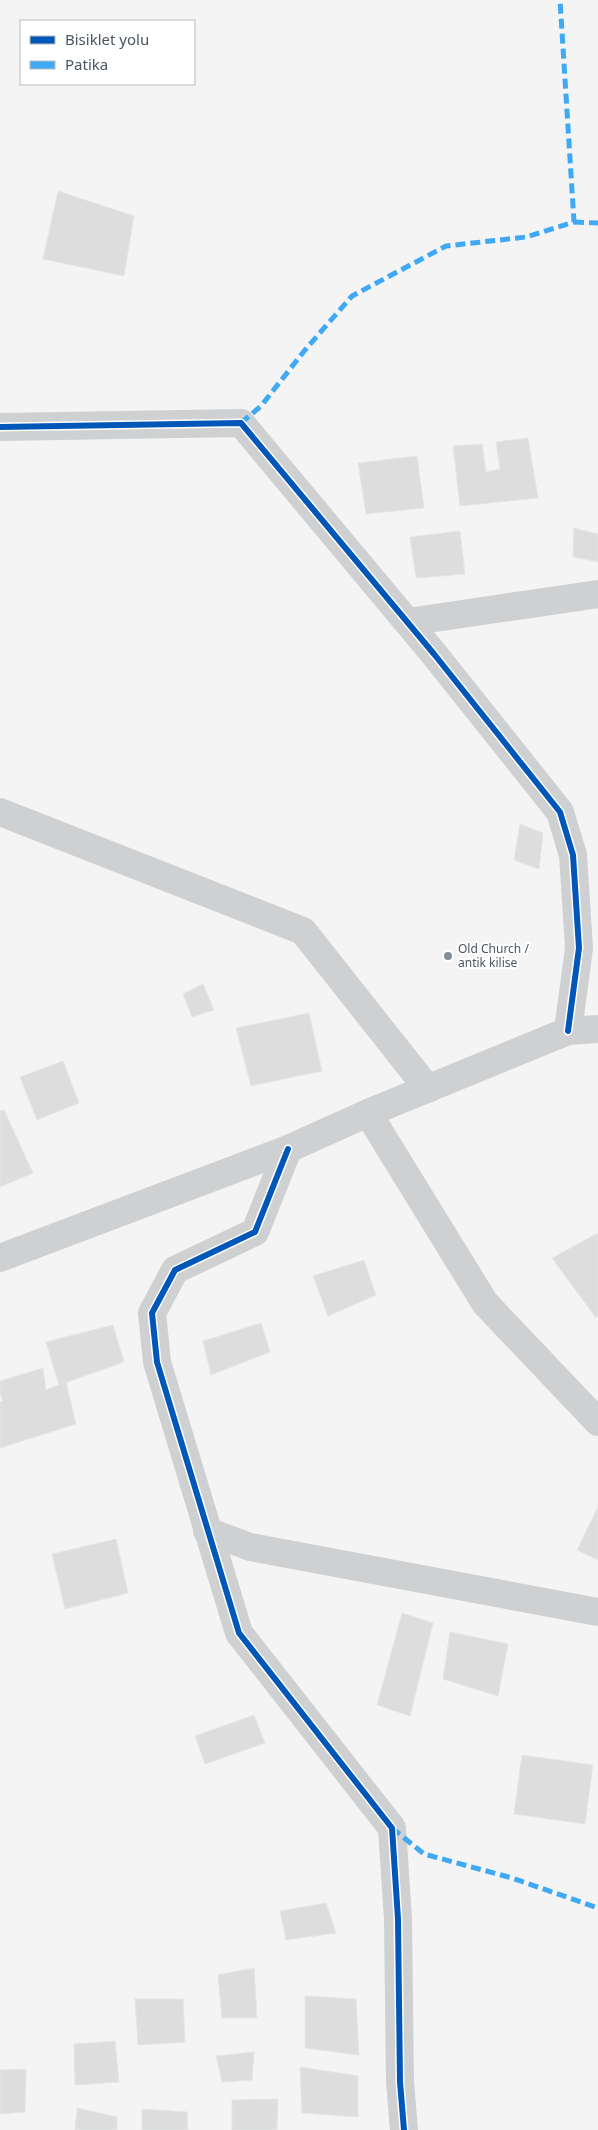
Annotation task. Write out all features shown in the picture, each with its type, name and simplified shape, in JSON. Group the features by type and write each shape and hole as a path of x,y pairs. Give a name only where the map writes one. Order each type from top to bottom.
{"street":[{"path":"0,428 242,423 408,622 560,812 572,855 579,948 568,1031"},
{"path":"408,622 598,594"},
{"path":"0,812 302,931 428,1089"},
{"path":"0,1258 288,1149 368,1113 568,1031 598,1029"},
{"path":"368,1113 485,1303 598,1422"},
{"path":"288,1149 255,1232 175,1270 152,1314 157,1362 238,1633 392,1828 398,1919 400,2082 404,2130"},
{"path":"207,1531 250,1547 598,1612"}],"building":[{"path":"58,191 134,216 124,276 43,259"},
{"path":"528,438 538,498 460,506 453,446 482,444 486,472 500,469 496,442"},
{"path":"417,456 424,508 366,514 358,463"},
{"path":"574,528 598,534 598,562 573,557"},
{"path":"460,531 465,574 416,578 410,537"},
{"path":"520,824 543,833 539,869 514,860"},
{"path":"203,984 214,1010 192,1017 183,994"},
{"path":"309,1013 322,1071 251,1086 236,1028"},
{"path":"63,1061 79,1103 37,1120 20,1077"},
{"path":"4,1110 33,1173 0,1187 0,1111"},
{"path":"598,1233 598,1316 596,1318 552,1258"},
{"path":"364,1260 376,1295 328,1316 313,1276"},
{"path":"261,1323 270,1352 211,1375 203,1341"},
{"path":"113,1325 124,1362 59,1385 46,1342"},
{"path":"43,1368 46,1390 66,1382 76,1424 0,1448 0,1402 3,1401 0,1394 0,1381"},
{"path":"598,1507 598,1560 577,1550"},
{"path":"116,1539 128,1593 65,1609 52,1554"},
{"path":"402,1613 433,1623 410,1716 377,1705"},
{"path":"450,1632 508,1644 498,1696 443,1679"},
{"path":"254,1715 265,1743 205,1764 195,1736"},
{"path":"522,1755 593,1765 585,1824 514,1814"},
{"path":"326,1903 336,1933 286,1940 280,1911"},
{"path":"254,1968 257,2018 222,2018 218,1975"},
{"path":"305,1996 356,1999 359,2055 305,2048"},
{"path":"135,1999 183,1999 185,2042 138,2045"},
{"path":"115,2041 119,2082 75,2085 74,2044"},
{"path":"254,2052 252,2080 222,2082 216,2056"},
{"path":"300,2067 358,2076 358,2117 302,2113"},
{"path":"26,2069 25,2112 0,2114 0,2070"},
{"path":"278,2099 277,2130 232,2130 232,2100"},
{"path":"77,2108 117,2117 117,2130 75,2130"},
{"path":"142,2109 187,2112 188,2130 142,2130"}],"marked path":[{"path":"241,423 261,406 305,350 352,296 446,246 526,237 574,222 560,0"},
{"path":"574,222 598,223"},
{"path":"392,1828 424,1854 512,1878 598,1908"}],"cycle path":[{"path":"0,427 241,423 434,654 560,812 573,855 579,948 568,1031"},
{"path":"288,1149 255,1232 175,1270 152,1313 157,1362 239,1633 392,1828 398,1919 400,2082 404,2130"}],"place":[{"name":"Old Church / antik kilise","path":"448,956"}]}
